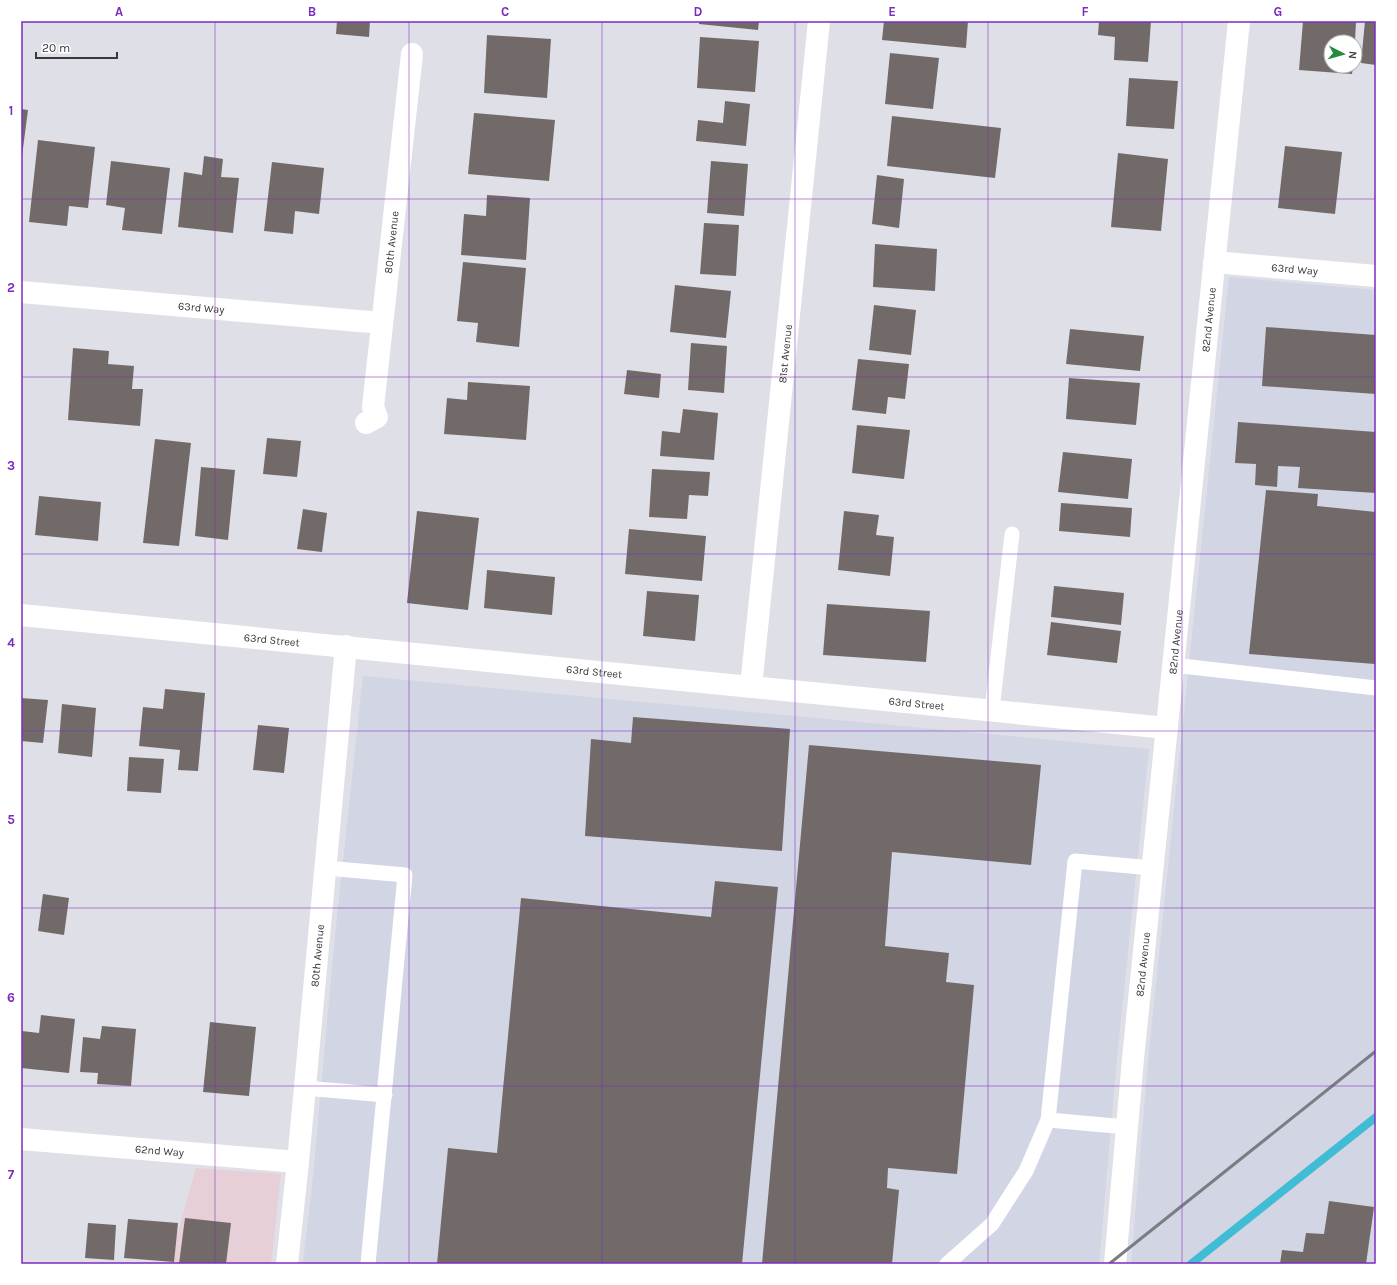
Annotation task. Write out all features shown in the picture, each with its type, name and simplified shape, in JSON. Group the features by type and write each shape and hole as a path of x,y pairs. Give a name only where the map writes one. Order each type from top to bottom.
{"street":[{"name":"81st Avenue","path":"751,687 819,21"},
{"name":"82nd Avenue","path":"1115,1264 1152,868 1239,21"},
{"name":"80th Avenue","path":"366,423 377,417 373,408 412,54"},
{"name":"63rd Way","path":"1214,262 1376,276"},
{"name":"63rd Way","path":"21,292 382,323"},
{"name":"63rd Street","path":"21,615 1167,728"},
{"name":"80th Avenue","path":"287,1264 298,1162 346,646"},
{"name":"62nd Way","path":"21,1138 298,1162"}],"lane":[{"path":"992,710 1012,534"},
{"path":"1173,665 1376,688"},
{"path":"947,1264 992,1224 1026,1171 1048,1120 1075,861 1152,868"},
{"path":"326,868 405,875 368,1264"},
{"path":"305,1088 385,1095"},
{"path":"1048,1120 1127,1127"}],"shaded area":[{"path":"1229,277 1376,290 1376,1264 1131,1264 1148,1061"},
{"path":"363,676 1149,749 1117,1058 1099,1264 303,1264 313,1177 335,936"},
{"path":"196,1168 281,1174 271,1264 169,1264"}],"building":[{"path":"337,21 370,21 369,37 336,34"},
{"path":"699,21 759,21 758,30 699,24"},
{"path":"884,21 968,21 966,48 882,40"},
{"path":"1099,21 1151,21 1148,62 1114,60 1115,37 1098,35"},
{"path":"1303,21 1356,21 1355,34 1323,34 1323,72 1299,70"},
{"path":"1365,21 1376,21 1376,65 1363,63"},
{"path":"487,35 551,39 547,98 484,93"},
{"path":"700,37 759,41 755,92 697,88"},
{"path":"890,53 939,58 933,109 885,104"},
{"path":"1129,78 1178,81 1174,129 1126,126"},
{"path":"725,101 750,104 746,146 696,141 698,120 723,123"},
{"path":"21,109 28,110 22,156 21,156"},
{"path":"474,113 555,120 549,181 468,174"},
{"path":"892,116 1001,128 995,178 887,166"},
{"path":"38,140 95,147 88,208 69,206 67,226 29,222"},
{"path":"1285,146 1342,152 1335,214 1278,208"},
{"path":"1118,153 1168,159 1161,231 1111,227"},
{"path":"204,156 223,159 221,177 239,178 233,233 178,227 184,172 202,175"},
{"path":"111,161 170,168 162,234 122,230 125,208 106,205"},
{"path":"711,161 748,164 744,216 707,213"},
{"path":"272,162 324,168 319,214 295,211 293,234 264,231"},
{"path":"877,175 904,179 899,228 872,224"},
{"path":"487,195 530,198 526,260 461,255 464,214 486,216"},
{"path":"704,223 739,225 736,276 700,274"},
{"path":"875,244 937,249 935,291 873,287"},
{"path":"463,262 526,268 519,347 476,342 478,323 457,321"},
{"path":"675,285 731,291 726,338 670,332"},
{"path":"874,305 916,310 911,355 869,350"},
{"path":"1266,327 1376,335 1376,394 1262,386"},
{"path":"1070,329 1144,336 1140,371 1066,364"},
{"path":"691,343 727,346 724,393 688,390"},
{"path":"73,348 109,351 108,364 134,366 132,389 143,389 140,426 68,420"},
{"path":"858,359 909,364 905,399 888,397 886,414 852,410"},
{"path":"627,370 661,374 659,398 624,394"},
{"path":"1069,378 1140,383 1136,425 1066,419"},
{"path":"468,382 530,386 526,440 444,434 447,398 467,400"},
{"path":"683,409 718,413 714,460 660,456 662,431 680,433"},
{"path":"1238,422 1376,432 1376,493 1298,488 1300,467 1278,466 1277,487 1255,485 1256,464 1235,463"},
{"path":"857,425 910,430 904,479 852,473"},
{"path":"267,438 301,441 297,477 263,474"},
{"path":"155,439 191,443 179,546 143,543"},
{"path":"1063,452 1132,459 1128,499 1058,492"},
{"path":"201,467 235,470 228,540 195,536"},
{"path":"652,469 710,472 708,496 689,495 687,519 649,517"},
{"path":"1266,490 1318,494 1317,506 1376,512 1375,664 1249,654"},
{"path":"39,496 101,502 98,541 35,535"},
{"path":"1061,503 1132,508 1130,537 1059,531"},
{"path":"303,509 327,513 322,552 297,549"},
{"path":"417,511 479,518 468,610 407,603"},
{"path":"844,511 879,515 876,535 894,537 890,576 838,570"},
{"path":"629,529 706,536 702,581 625,574"},
{"path":"487,570 555,577 552,615 484,608"},
{"path":"1054,586 1124,593 1121,625 1051,617"},
{"path":"647,591 699,595 695,641 643,636"},
{"path":"827,604 930,611 926,662 823,655"},
{"path":"1051,622 1121,631 1117,663 1047,655"},
{"path":"165,689 205,693 198,771 178,770 180,750 139,746 143,707 163,709"},
{"path":"21,698 48,700 43,743 21,741"},
{"path":"62,704 96,708 92,757 58,753"},
{"path":"633,717 790,729 782,851 585,836 591,739 631,743"},
{"path":"258,725 289,728 284,773 253,770"},
{"path":"809,745 1041,765 1031,865 892,852 885,946 949,953 946,982 974,985 957,1174 888,1168 887,1188 899,1190 892,1264 762,1264"},
{"path":"129,757 164,759 161,793 127,791"},
{"path":"715,881 778,887 742,1264 437,1264 448,1148 497,1153 521,898 711,917"},
{"path":"43,894 69,898 64,935 38,931"},
{"path":"41,1015 75,1019 69,1073 21,1068 22,1031 39,1033"},
{"path":"210,1022 256,1027 249,1096 203,1092"},
{"path":"102,1026 136,1029 131,1086 97,1084 98,1073 80,1072 83,1037 100,1039"},
{"path":"1329,1201 1374,1207 1366,1264 1280,1264 1282,1250 1303,1252 1306,1233 1324,1234"},
{"path":"185,1218 231,1223 226,1264 179,1264"},
{"path":"128,1219 178,1223 174,1262 124,1258"},
{"path":"88,1223 116,1225 114,1260 85,1258"}],"waterway":[{"path":"1191,1264 1376,1117"}],"railway":[{"path":"1109,1264 1376,1051"}]}
